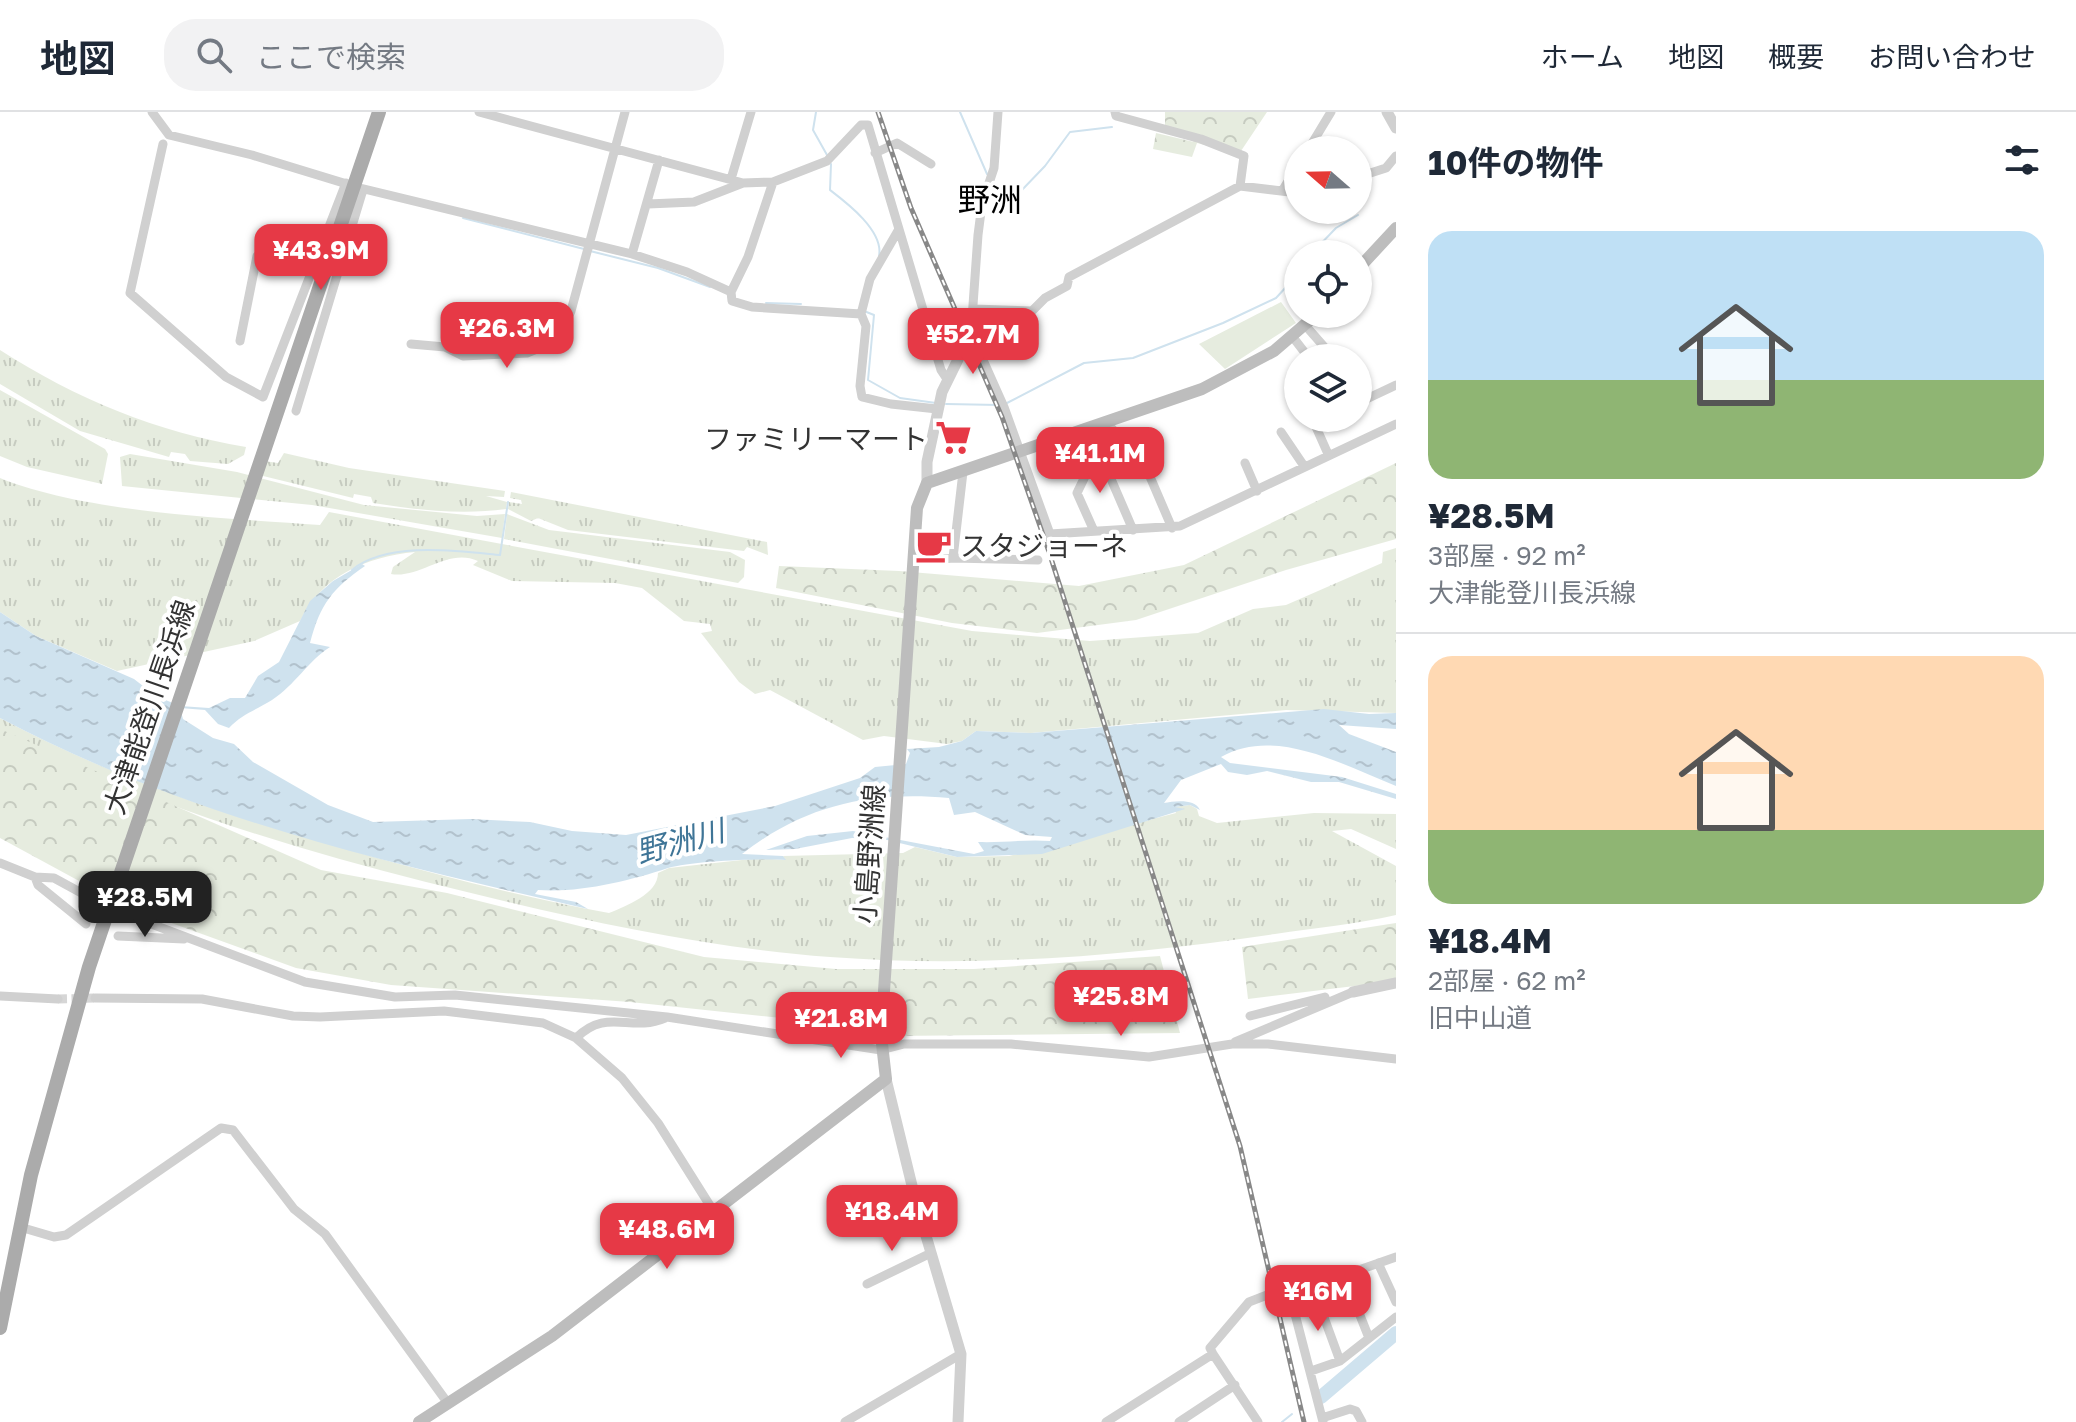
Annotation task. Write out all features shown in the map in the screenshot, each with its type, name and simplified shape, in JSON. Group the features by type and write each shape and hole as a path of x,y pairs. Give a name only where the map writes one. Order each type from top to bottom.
{"main road":[{"name":"大津能登川長浜線","path":"0,1328 6,1277 68,1035 379,112"},
{"path":"1372,254 1396,228"},
{"path":"927,483 1020,454 1234,375 1301,328"},
{"name":"小島野洲線","path":"886,1079 881,1035 913,566 917,508 927,483"},
{"path":"419,1422 552,1336 886,1079"}],"street":[{"path":"152,112 169,135 588,248 632,254 687,272 731,292"},
{"path":"479,112 743,183"},
{"path":"411,344 445,347 463,356 527,353 549,344 561,332 571,311 625,112"},
{"path":"731,179 751,112"},
{"path":"864,112 941,370 947,379"},
{"path":"927,483 927,462 938,405 947,379 971,333 978,235 982,204 994,168 998,112"},
{"path":"1115,112 1116,116 1201,139 1244,156 1240,186"},
{"path":"1316,136 1331,112"},
{"path":"1387,112 1396,128"},
{"path":"648,204 694,202 743,183 773,182 830,160 861,125 868,125"},
{"path":"875,153 897,143 931,164"},
{"path":"163,144 130,293 226,377 263,397 353,186"},
{"path":"1372,172 1386,168 1396,156"},
{"path":"632,254 659,160"},
{"path":"773,182 748,257 731,292 732,301 752,307 861,311"},
{"path":"296,411 358,208 353,186"},
{"path":"974,309 1032,311 1045,298 1067,286 1069,277 1240,186 1282,191 1284,188"},
{"path":"899,229 870,279 861,311 866,326 862,397 891,404 938,405"},
{"path":"240,341 257,256"},
{"path":"1308,328 1322,344"},
{"path":"971,333 1003,405 1050,534 1172,528 1396,424"},
{"path":"1292,336 1298,344"},
{"path":"1372,396 1396,385"},
{"path":"1107,423 1145,465 1172,528"},
{"path":"1281,432 1304,466"},
{"path":"1318,432 1328,454"},
{"path":"1094,531 1077,493 1092,462 1105,465 1133,530"},
{"path":"1245,463 1257,491"},
{"path":"953,558 963,472"},
{"path":"913,566 953,558 1038,560"},
{"path":"0,863 35,877 54,878 192,939 305,982 395,997 455,995 667,1017 881,1050 904,1044 1011,1044 1149,1057 1232,1044 1268,1044 1396,1059"},
{"path":"35,877 38,885 86,924"},
{"path":"118,936 192,939"},
{"path":"1232,1044 1353,992 1396,983"},
{"path":"1250,1016 1340,992"},
{"path":"0,996 58,999"},
{"path":"95,998 202,999 306,1016 444,1011 543,1023 576,1038 639,1096 714,1212"},
{"path":"576,1038 589,1025 607,1020 651,1024 667,1017"},
{"path":"788,1026 806,1038"},
{"path":"886,1079 961,1354 958,1422"},
{"path":"20,1227 62,1237 221,1128 233,1130 294,1209 325,1234 447,1402"},
{"path":"867,1284 931,1253"},
{"path":"1340,1361 1314,1290 1316,1285 1396,1257"},
{"path":"1378,1263 1396,1302"},
{"path":"1344,1275 1369,1338"},
{"path":"1282,1289 1288,1287 1322,1420 1350,1409 1356,1411 1362,1422"},
{"path":"1255,1421 1210,1348 1249,1302 1267,1295"},
{"path":"1311,1371 1340,1361 1396,1317"},
{"path":"845,1422 961,1354"},
{"path":"1106,1422 1213,1354"},
{"path":"1179,1422 1235,1385"}],"green space":[{"path":"1165,112 1267,112 1239,154 1197,143 1192,157 1153,149 1156,133 1194,142 1165,125"},
{"path":"1281,302 1284,306 1284,328 1288,328 1225,369 1199,344"},
{"path":"0,350 58,384 118,411 213,441 246,447 244,455 228,464 190,461 185,454 171,452 169,457 80,431 0,384"},
{"path":"0,390 105,449 108,454 102,484 27,467 0,456"},
{"path":"284,453 349,468 505,491 504,497 486,496 507,502 506,509 456,512 390,506 373,503 371,497 354,494 353,498 259,475 264,461 278,463"},
{"path":"130,454 237,472 364,505 477,516 505,514 502,538 312,505 122,486 120,457"},
{"path":"1396,463 1396,539 1286,570 1136,620 1037,633 952,623 776,588 779,566 899,571 1079,586 1184,565"},
{"path":"0,478 73,499 157,512 320,525 329,512 972,631 1090,641 1198,633 1253,609 1286,605 1382,563 1383,552 1396,548 1396,713 1286,710 1031,733 976,731 962,741 947,744 884,736 863,740 770,690 755,694 739,682 701,633 712,631 710,624 684,621 642,588 615,583 512,581 473,565 478,561 467,558 445,560 413,572 391,574 393,567 415,552 380,558 348,571 321,592 300,621 254,641 117,671 36,636 0,612"},
{"path":"511,492 767,542 768,555 747,547 744,551 568,530 538,518 531,521 508,509 509,502 522,504 521,500 510,498"},
{"path":"507,514 549,530 730,552 745,560 744,577 738,583 504,539"},
{"path":"0,718 129,777 262,824 448,877 609,913 647,893 657,880 658,873 669,868 760,858 785,860 783,856 903,853 915,847 957,857 1009,856 1176,813 1173,807 1190,805 1197,809 1199,816 1217,823 1314,813 1396,814 1396,849 1351,829 1332,831 1396,866 1396,915 1220,942 1053,958 886,960 728,946 526,906 371,868 263,836 156,799 51,755 0,730"},
{"path":"0,729 321,870 447,893 704,957 836,969 974,969 1160,956 1180,1033 893,1036 810,1021 630,1002 391,985 296,968 127,907 0,838"},
{"path":"1396,923 1396,981 1248,999 1242,947"}],"water":[{"name":"野洲川","path":"362,564 365,566 329,598 318,618 310,643 330,647 280,694 229,728 218,724 205,710 180,708 183,719 213,738 234,744 253,762 328,805 373,822 471,819 530,822 572,831 626,835 775,806 860,778 875,767 906,764 910,753 907,749 939,747 962,741 976,731 1031,733 1324,709 1369,714 1396,713 1396,729 1339,725 1349,734 1396,752 1396,786 1332,759 1286,747 1242,748 1221,757 1230,763 1342,777 1396,794 1396,799 1339,782 1311,782 1267,771 1247,775 1228,772 1221,764 1181,780 1164,803 1189,802 1200,810 1190,805 1175,807 1185,809 1042,854 957,857 883,839 852,838 795,849 766,850 807,836 853,831 974,854 984,851 978,842 1050,841 1052,837 1025,835 975,812 954,815 949,798 920,796 865,800 814,813 766,837 742,854 783,856 786,860 693,864 604,885 571,890 538,890 535,894 576,902 588,909 362,854 214,809 142,783 0,718 0,612 36,636 134,679 156,696 180,706 209,708 230,698 245,698 258,676 279,662 310,601 333,581"}],"waterway":[{"path":"816,112 813,130 827,155"},
{"path":"960,112 987,174"},
{"path":"1020,192 1045,166 1070,132 1112,127"},
{"path":"831,164 830,190 870,228 876,237 879,256"},
{"path":"463,218 584,249"},
{"path":"1324,240 1343,224"},
{"path":"590,251 658,268 710,287"},
{"path":"1005,404 1084,363 1133,358 1223,323 1276,298 1284,289"},
{"path":"766,303 801,304"},
{"path":"864,311 874,315 868,380 900,398 936,403"},
{"path":"946,404 999,405"},
{"path":"352,570 367,561 403,551 444,550 500,555 508,502"},
{"path":"1321,1397 1396,1333"},
{"path":"1282,1422 1292,1414"}],"tunnel":[{"path":"58,999 95,998"}],"railway":[{"path":"878,112 911,208 1002,417 1048,549 1240,1146 1304,1422"}],"place":[{"name":"ファミリーマート","path":"954,438"},
{"name":"スタジョーネ","path":"934,545"}],"district":[{"name":"野洲","path":"990,199"}]}
